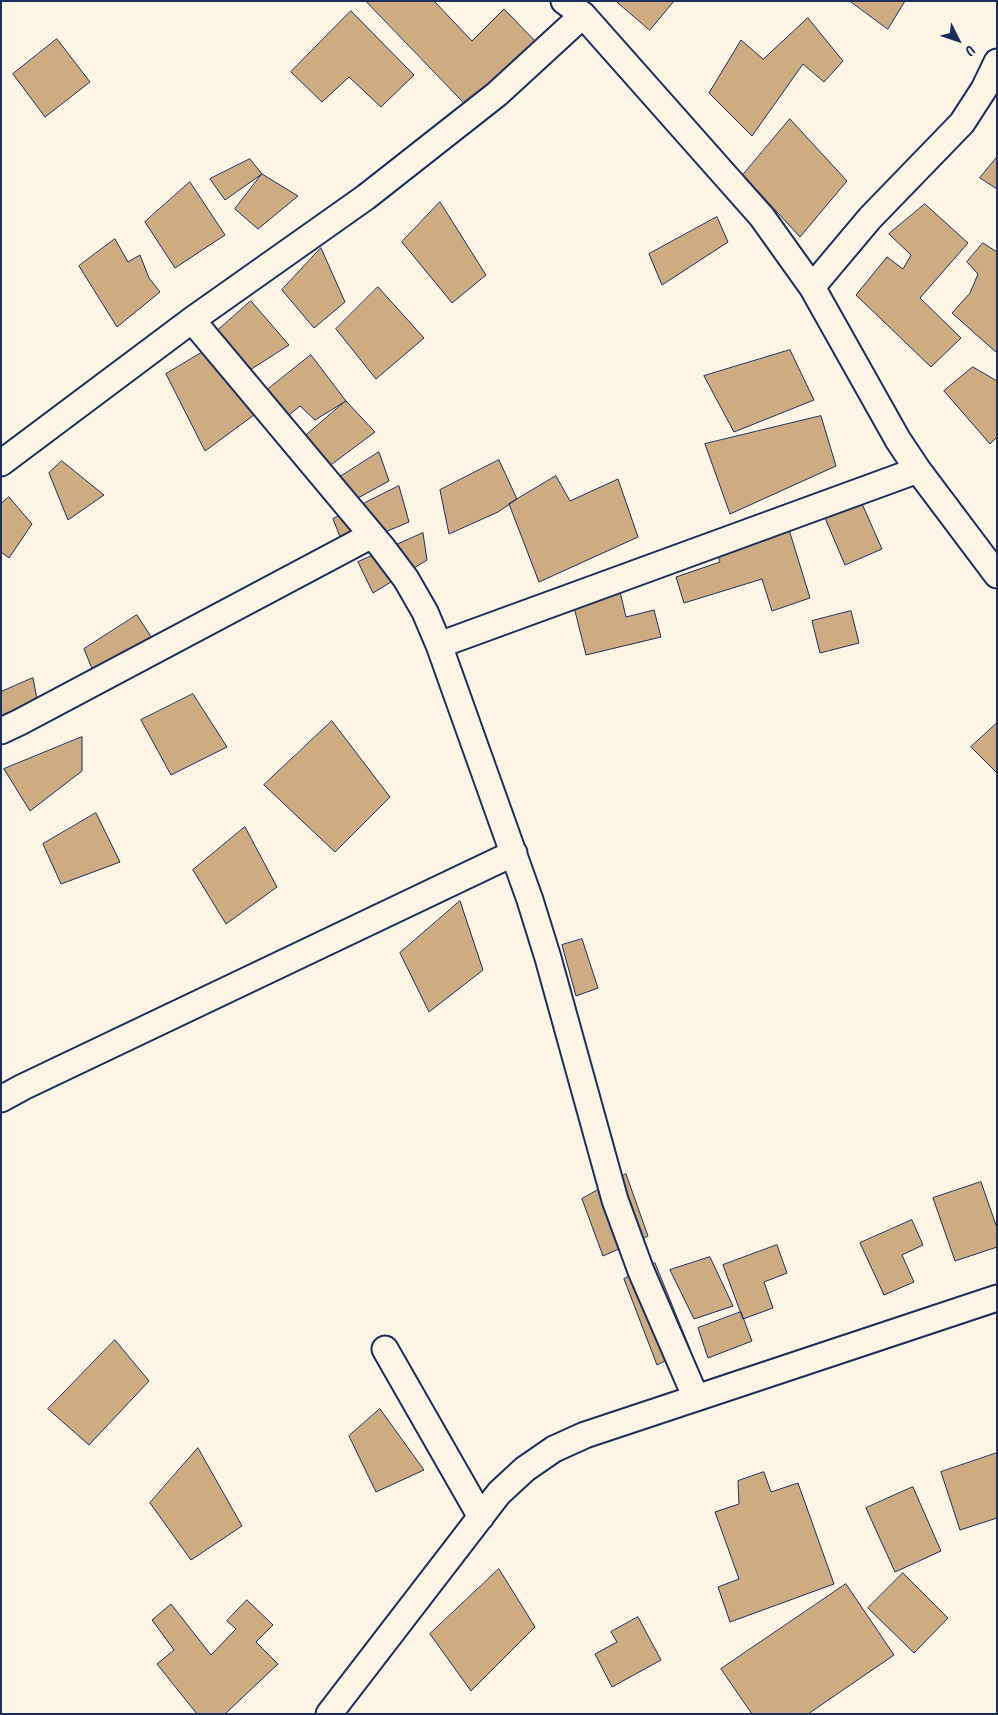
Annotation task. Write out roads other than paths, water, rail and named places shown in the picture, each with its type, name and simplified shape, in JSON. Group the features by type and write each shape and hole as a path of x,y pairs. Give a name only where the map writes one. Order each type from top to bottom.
{"street":[{"path":"1,463 192,320 366,197 428,149 497,94 573,8 762,217 812,287 898,440 918,470 997,575"},
{"path":"812,287 870,218 962,123 984,89 997,62"},
{"path":"192,320 372,535 406,579 425,612 439,645 514,853 548,958 617,1207 640,1271 696,1398"},
{"path":"439,645 918,470"},
{"path":"1,730 20,722 372,535"},
{"path":"1,1099 514,853"},
{"path":"329,1714 500,1493 525,1469 554,1450 585,1435 997,1298"},
{"path":"385,1350 481,1517"}]}
